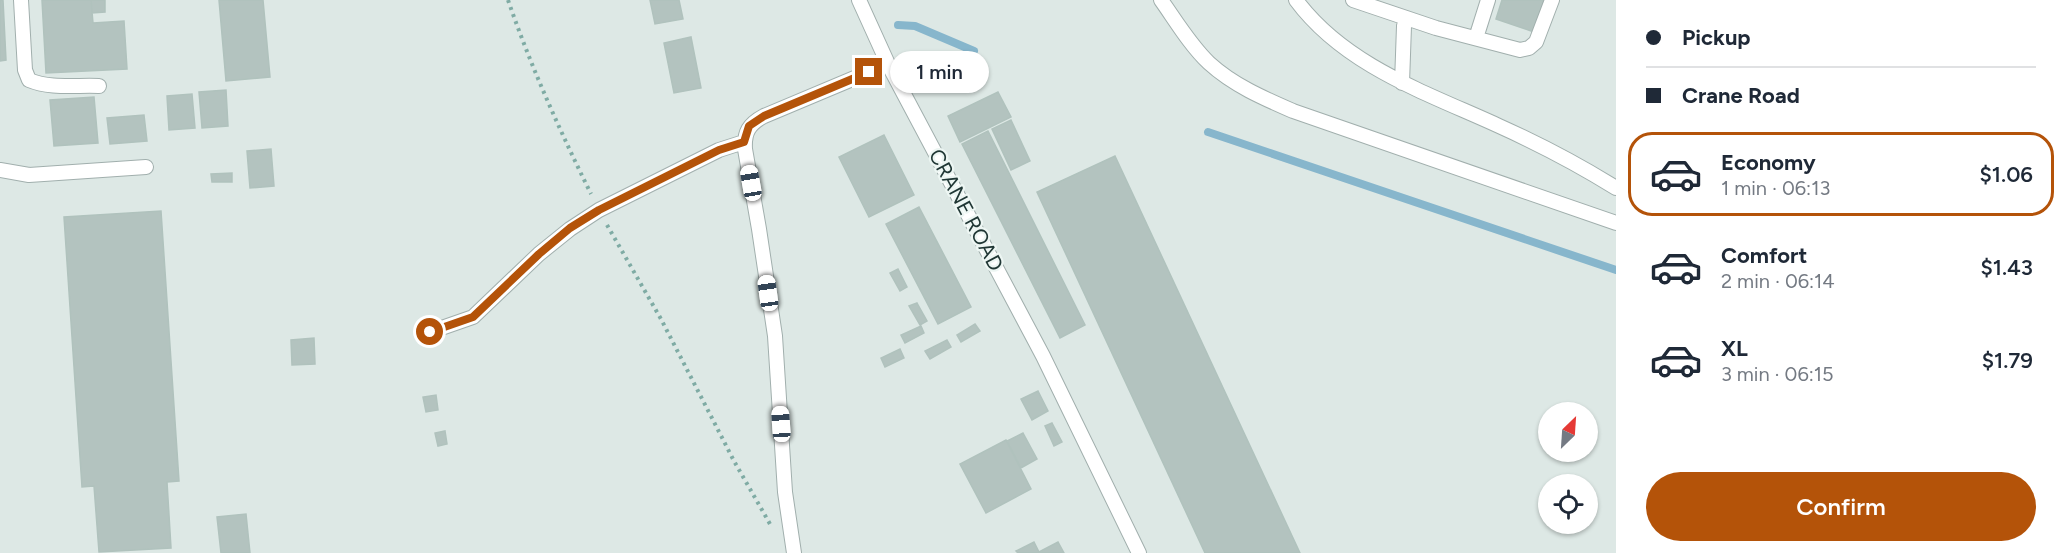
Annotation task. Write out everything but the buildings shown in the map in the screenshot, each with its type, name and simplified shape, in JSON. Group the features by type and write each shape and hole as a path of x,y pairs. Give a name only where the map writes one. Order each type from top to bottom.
{"lane":[{"path":"21,0 25,70 29,80 51,85 99,86"},
{"name":"CRANE ROAD","path":"859,0 888,64 1043,356 1139,553"},
{"path":"1161,0 1183,32 1209,62 1236,84 1260,97 1293,111 1616,223"},
{"path":"1296,0 1307,15 1328,35 1402,83 1499,126 1588,171 1616,188"},
{"path":"1353,0 1406,18 1520,50 1529,48 1537,40 1552,0"},
{"path":"1476,38 1488,0"},
{"path":"1402,83 1406,18"},
{"path":"793,549 785,492 775,336 744,142 749,126 764,116 888,64"},
{"path":"430,332 473,317 539,254 570,228 599,210 719,150 744,142"},
{"path":"0,170 29,175 146,167"}],"path":[{"path":"508,0 521,38 556,122 599,210 661,319 734,461 773,530 793,549"}],"waterway":[{"path":"898,25 915,26 974,51"},
{"path":"1208,132 1616,270"}],"route":[{"path":"430,332 473,317 539,254 570,228 599,210 719,150 744,142 749,126 764,116 869,72"}]}
